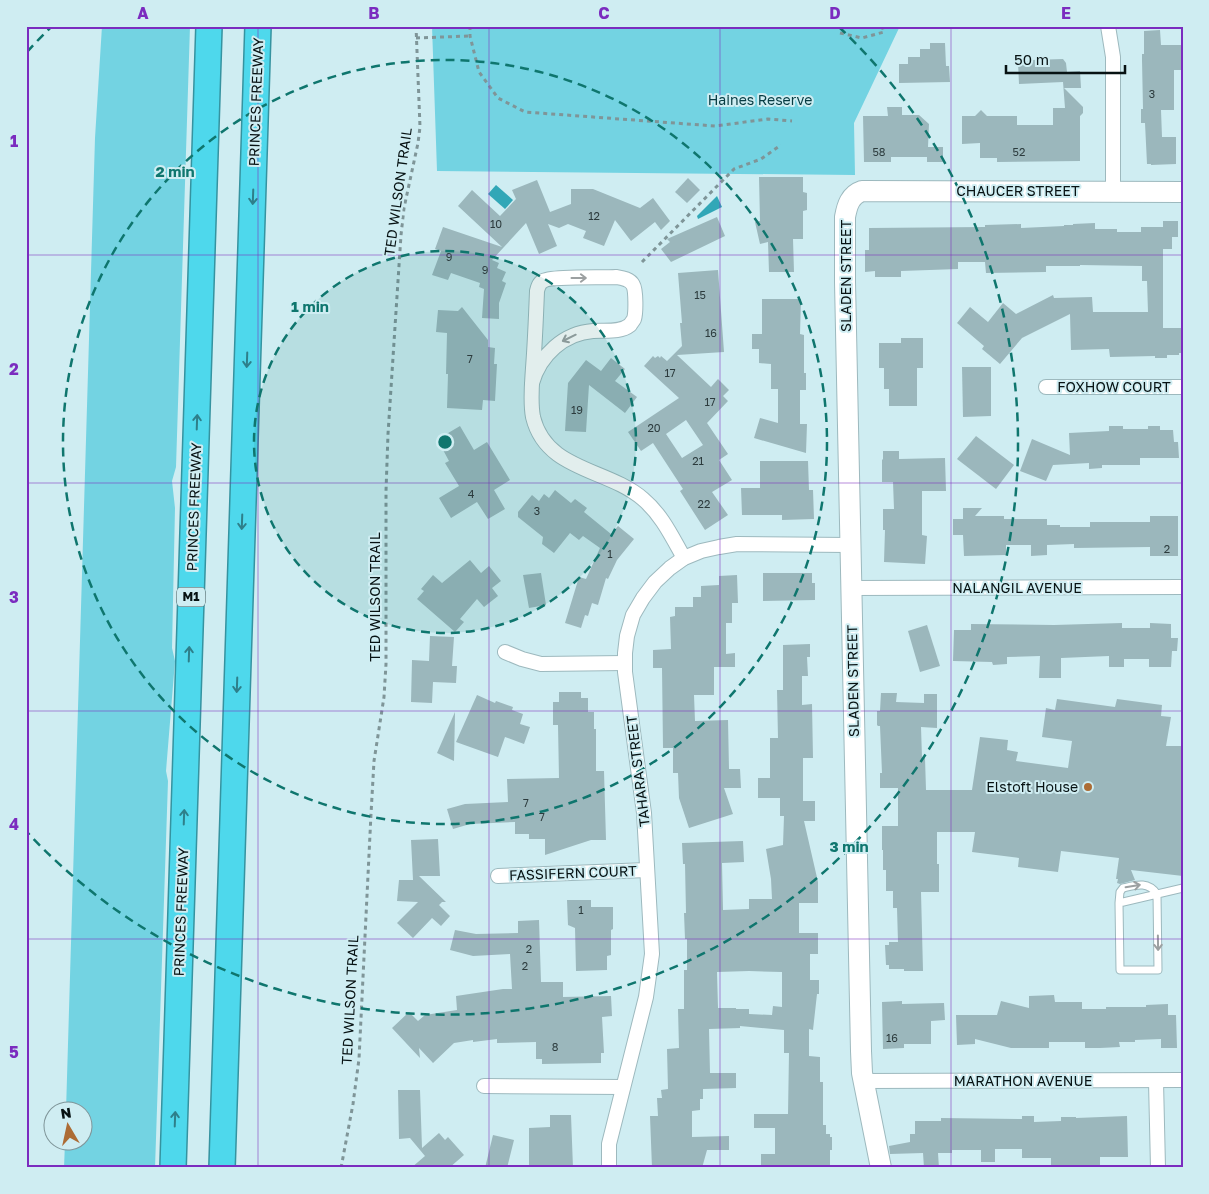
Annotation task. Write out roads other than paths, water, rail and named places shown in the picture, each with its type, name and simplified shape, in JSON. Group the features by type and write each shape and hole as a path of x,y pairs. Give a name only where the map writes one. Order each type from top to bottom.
{"highway":[{"name":"PRINCES FREEWAY","path":"173,1168 209,26"},
{"name":"PRINCES FREEWAY","path":"222,1168 258,26"}],"street":[{"path":"1108,26 1113,57 1114,191"},
{"name":"CHAUCER STREET","path":"854,194 862,191 1183,192"},
{"name":"SLADEN STREET","path":"854,194 848,205 846,217 845,282 861,1052 864,1081 880,1168"},
{"path":"532,383 544,358 564,340 590,331 620,330 631,324 635,316 635,289 632,283 619,278 557,278 542,281 537,291 532,383 531,402 534,419 540,435 550,448 569,462 623,485 643,499 658,514 684,558"},
{"name":"FOXHOW COURT","path":"1046,387 1183,387"},
{"name":"TAHARA STREET","path":"609,1168 609,1144 646,997 652,954 644,813 626,684 626,636 633,615 655,582 684,558 701,551 728,545 850,545"},
{"name":"NALANGIL AVENUE","path":"850,588 1183,587"},
{"path":"505,652 522,660 541,664 625,662"},
{"name":"FASSIFERN COURT","path":"498,876 647,870"},
{"name":"MARATHON AVENUE","path":"864,1081 1183,1080"},
{"path":"1156,1081 1158,1168"},
{"path":"484,1086 624,1087"}],"lane":[{"path":"1142,884 1151,888 1157,894 1158,970 1120,970 1119,893 1123,888 1142,884"},
{"path":"1119,903 1183,888"}],"place":[{"name":"Elstoft House","path":"1088,787"}],"park label":[{"name":"Haines Reserve","path":"760,100"}]}
